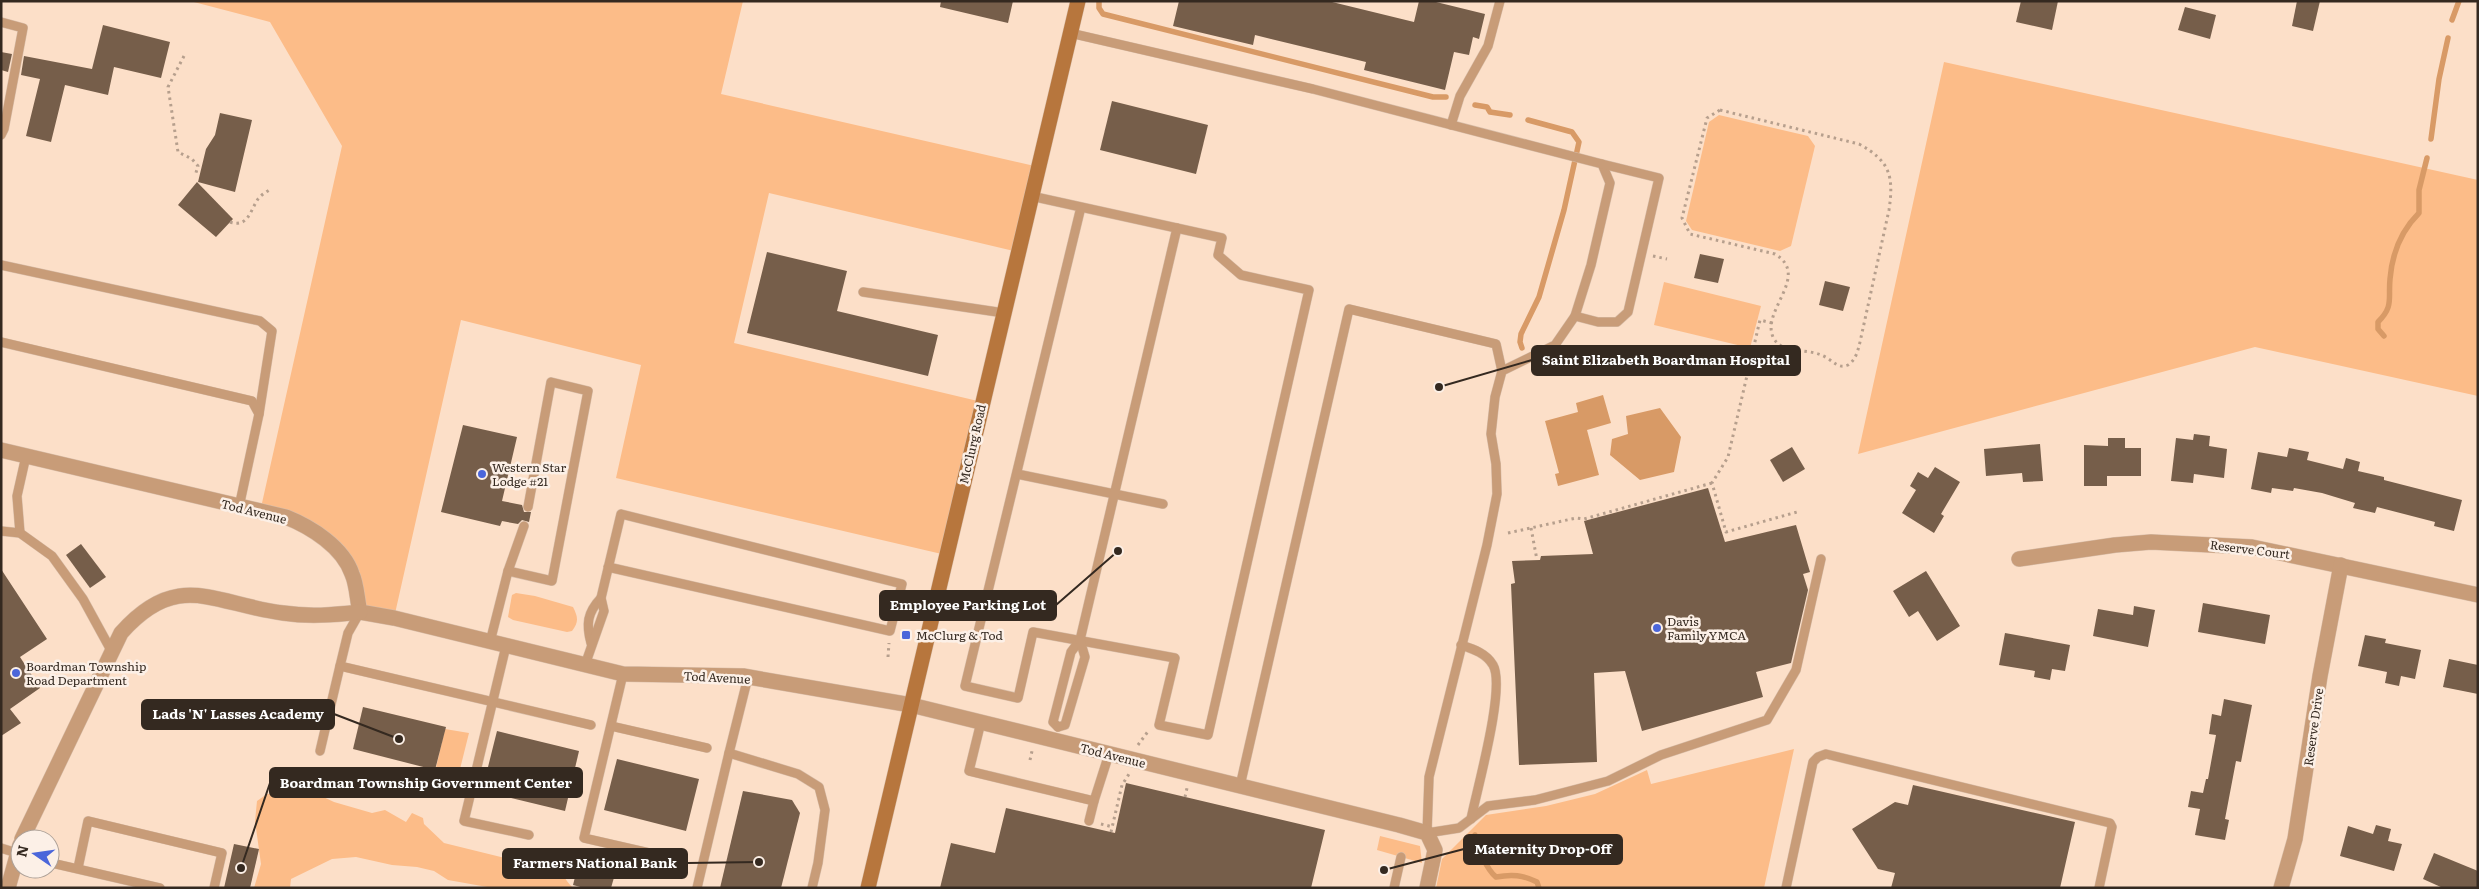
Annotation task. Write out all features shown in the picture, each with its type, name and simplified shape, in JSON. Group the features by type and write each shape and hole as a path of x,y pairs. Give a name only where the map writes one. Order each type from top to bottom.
{"street":[{"name":"McClurg Road","path":"868,888 1078,1"},
{"name":"Tod Avenue","path":"1,450 286,517 304,524 327,542 346,561 352,574 360,612 394,618 623,674 748,677 911,705 981,722 1056,734 1109,754 1426,833"},
{"name":"Reserve Court","path":"2019,559 2115,545 2183,542 2252,547 2478,595"},
{"name":"Reserve Drive","path":"2281,888 2295,839 2320,676 2341,565"},
{"path":"28,829 121,633 137,616 152,605 173,597 191,594 290,614 314,616 360,612"},
{"path":"1426,833 1435,850 1427,888"}],"lane":[{"path":"1451,125 1460,96 1488,46 1498,2"},
{"path":"1,22 23,28 4,129 1,136"},
{"path":"1070,33 1313,89 1659,178 1628,312 1617,322 1598,322 1575,316"},
{"path":"1502,371 1555,345 1575,316 1591,265 1610,183 1602,164"},
{"path":"1032,196 1222,238 1218,255 1241,275 1309,290 1208,735 1159,725 1175,658 1033,632 1018,698 966,686 1081,207"},
{"path":"1056,734 1053,722 1071,652 1080,640 1177,228"},
{"path":"1,265 260,322 272,330 260,414 239,507"},
{"path":"863,292 1004,313"},
{"path":"1240,786 1349,309 1496,344 1502,371 1495,397 1491,434 1496,464 1497,494 1429,777 1426,833 1459,828 1488,806 1535,800 1608,780 1662,755 1767,720 1796,670 1821,559"},
{"path":"1,342 252,401 260,414"},
{"path":"508,571 552,581 588,391 551,382 528,507"},
{"path":"20,533 17,496 26,456"},
{"path":"1017,474 1163,504"},
{"path":"585,666 591,643 586,626 593,606 601,598 608,567 621,514 902,584 890,631 608,567"},
{"path":"490,642 508,571 524,526"},
{"path":"1,532 20,533 52,556 83,599 112,652"},
{"path":"320,751 348,633 360,612"},
{"path":"1056,734 1065,724 1085,657 1080,640"},
{"path":"1461,645 1482,652 1493,665 1498,680 1493,722 1471,819"},
{"path":"506,646 464,821 530,835"},
{"path":"340,666 591,724"},
{"path":"623,674 584,838 654,854"},
{"path":"697,888 748,677"},
{"path":"981,722 969,771 1094,800"},
{"path":"611,726 707,748"},
{"path":"729,753 798,774 819,788 825,810 818,863 812,888"},
{"path":"1089,821 1109,754"},
{"path":"1786,888 1813,762 1818,756 1826,754 2110,823 2112,828 2099,888"},
{"path":"78,868 88,821 222,853 214,888"},
{"path":"1394,888 1401,856"},
{"path":"60,865 160,888"}],"path":[{"path":"184,56 168,87 178,152 192,159 198,166 195,176"},
{"path":"1720,110 1859,144 1875,152 1884,162 1890,177 1892,192 1889,210 1856,355 1848,365 1841,366 1814,351 1786,349 1774,337 1772,323 1788,280 1788,268 1783,258 1775,254 1690,234 1682,218 1706,118 1720,110"},
{"path":"230,222 243,222 250,217 259,197 271,189"},
{"path":"1651,255 1667,259"},
{"path":"1508,534 1576,518 1584,519 1712,483 1728,457 1760,320 1772,323"},
{"path":"1712,483 1726,532 1796,512"},
{"path":"1530,528 1537,560"},
{"path":"1030,760 1033,748"},
{"path":"1112,832 1122,785"}],"shaded area":[{"path":"190,1 743,1 721,94 1039,167 1018,252 769,193 734,343 982,402 946,555 616,478 641,365 461,320 394,618 360,612 352,574 327,542 260,512 342,146 270,22"},
{"path":"1944,62 2478,180 2478,396 2255,347 1858,454"},
{"path":"1719,115 1808,136 1815,146 1791,246 1780,251 1692,230 1686,221 1709,122"},
{"path":"1664,282 1761,306 1750,348 1654,325"},
{"path":"1603,395 1611,423 1587,430 1599,475 1558,486 1555,474 1559,473 1545,421 1578,412 1576,403"},
{"path":"1660,408 1681,437 1674,472 1640,480 1610,455 1612,439 1628,434 1626,416"},
{"path":"516,593 535,596 573,607 577,619 576,625 572,631 567,632 513,620 508,617 512,595"},
{"path":"445,729 469,733 459,773 436,768"},
{"path":"1794,749 1764,888 1436,888 1442,859 1486,815 1546,806 1595,794 1647,770 1651,784"},
{"path":"267,794 317,794 334,802 372,813 385,810 406,822 412,813 423,818 424,824 444,843 509,859 519,864 551,866 561,873 573,888 493,888 448,880 434,871 417,867 392,865 356,857 332,859 291,879 290,888 254,888 261,864 255,821 257,801"},
{"path":"1380,836 1420,846 1422,863 1377,850"}],"building":[{"path":"941,1 1013,1 1008,23 940,7"},
{"path":"1179,1 1328,1 1414,22 1419,1 1432,1 1485,14 1479,39 1473,37 1469,55 1454,52 1445,90 1364,70 1366,62 1255,35 1253,45 1173,26"},
{"path":"2021,1 2058,1 2052,30 2016,22"},
{"path":"2297,1 2320,1 2313,31 2292,26"},
{"path":"2185,7 2216,15 2210,39 2178,30"},
{"path":"103,25 170,42 161,78 114,67 108,95 65,85 51,142 26,136 40,79 21,75 24,56 92,69"},
{"path":"1,52 12,54 8,72 1,70"},
{"path":"1112,101 1208,125 1196,174 1100,150"},
{"path":"220,113 252,120 235,192 198,182 206,149 215,135"},
{"path":"197,182 233,219 216,237 178,205"},
{"path":"767,252 847,271 837,311 938,335 928,376 747,333"},
{"path":"1700,254 1724,259 1718,283 1694,278"},
{"path":"1825,281 1850,287 1843,311 1819,305"},
{"name":"Western Star Lodge #21","path":"463,425 517,437 502,501 522,505 524,512 531,512 529,522 522,520 518,524 502,521 500,526 441,512"},
{"path":"2194,434 2210,436 2209,446 2227,449 2224,478 2194,474 2193,483 2171,481 2176,438 2193,440"},
{"path":"2108,438 2125,438 2125,448 2141,448 2141,476 2107,476 2107,486 2084,486 2084,445 2108,446"},
{"path":"2040,444 2043,481 2023,482 2022,473 1986,476 1984,449"},
{"path":"1792,447 1805,469 1783,482 1770,460"},
{"path":"2289,448 2309,452 2307,460 2343,469 2346,458 2360,462 2358,471 2384,477 2384,480 2462,500 2454,531 2434,526 2435,522 2377,507 2375,513 2353,508 2355,503 2322,493 2294,488 2293,491 2272,488 2271,493 2251,489 2258,452 2287,457"},
{"path":"1935,467 1960,482 1941,514 1944,516 1934,533 1902,513 1916,490 1910,486 1918,472 1928,478"},
{"name":"Davis Family YMCA","path":"1708,488 1725,542 1796,525 1810,572 1803,574 1808,590 1791,663 1756,672 1763,697 1642,731 1625,671 1594,673 1597,762 1519,765 1511,584 1515,583 1512,561 1540,560 1541,556 1593,554 1584,521"},
{"path":"81,544 106,577 90,588 66,555"},
{"name":"Boardman Township Road Department","path":"1,569 47,639 20,657 40,688 10,709 21,723 1,736"},
{"path":"1926,571 1960,626 1937,641 1918,611 1909,617 1893,591"},
{"path":"2203,603 2270,615 2265,644 2198,632"},
{"path":"2134,606 2155,610 2148,647 2093,636 2098,609 2133,615"},
{"path":"2005,633 2070,645 2065,671 2052,669 2050,680 2034,677 2035,671 1999,665"},
{"path":"2365,635 2386,639 2385,643 2421,650 2415,679 2401,676 2399,686 2385,683 2387,672 2358,666"},
{"path":"2449,659 2478,665 2478,694 2443,687"},
{"path":"2224,699 2252,705 2241,762 2236,761 2225,819 2229,820 2225,840 2195,835 2200,809 2188,807 2191,791 2203,793 2206,779 2208,779 2216,735 2209,734 2212,714 2221,716"},
{"path":"363,707 446,727 435,770 353,749"},
{"path":"497,731 579,751 565,811 482,791"},
{"path":"617,759 699,779 686,831 604,810"},
{"path":"1126,783 1325,830 1311,888 940,888 951,843 995,853 1006,808 1115,833"},
{"path":"1913,785 2075,822 2060,888 1891,888 1895,873 1878,869 1852,829 1895,802 1908,805"},
{"path":"743,791 792,800 800,813 781,888 720,888"},
{"path":"2376,825 2391,829 2388,841 2402,844 2394,871 2340,856 2348,826 2373,834"},
{"path":"234,844 259,849 250,888 224,888"},
{"path":"2434,853 2478,871 2478,888 2443,888 2423,879"},
{"path":"578,865 615,874 611,888 584,888 573,885"}],"waterway":[{"path":"1099,1 1099,8 1103,14 1433,97 1446,97"},
{"path":"2452,20 2459,1"},
{"path":"2431,139 2439,79 2448,38"},
{"path":"1475,105 1487,107 1490,112 1510,115"},
{"path":"1522,348 1520,342 1521,334 1539,297 1564,210 1579,142 1572,132 1528,120"},
{"path":"2384,336 2378,329 2378,322 2388,307 2391,270 2398,243 2407,227 2419,213 2419,190 2427,158"},
{"path":"1475,835 1483,858 1496,877 1512,875 1527,878 1537,882 1539,888"}],"place":[{"name":"Saint Elizabeth Boardman Hospital","path":"1439,387"},
{"name":"Western Star Lodge #21","path":"482,474"},
{"name":"Employee Parking Lot","path":"1118,551"},
{"name":"Davis Family YMCA","path":"1657,628"},
{"name":"McClurg & Tod","path":"906,635"},
{"name":"Boardman Township Road Department","path":"16,673"},
{"name":"Lads 'N' Lasses Academy","path":"399,739"},
{"name":"Farmers National Bank","path":"759,862"},
{"name":"Boardman Township Government Center","path":"241,868"},
{"name":"Maternity Drop-Off","path":"1384,870"}]}
